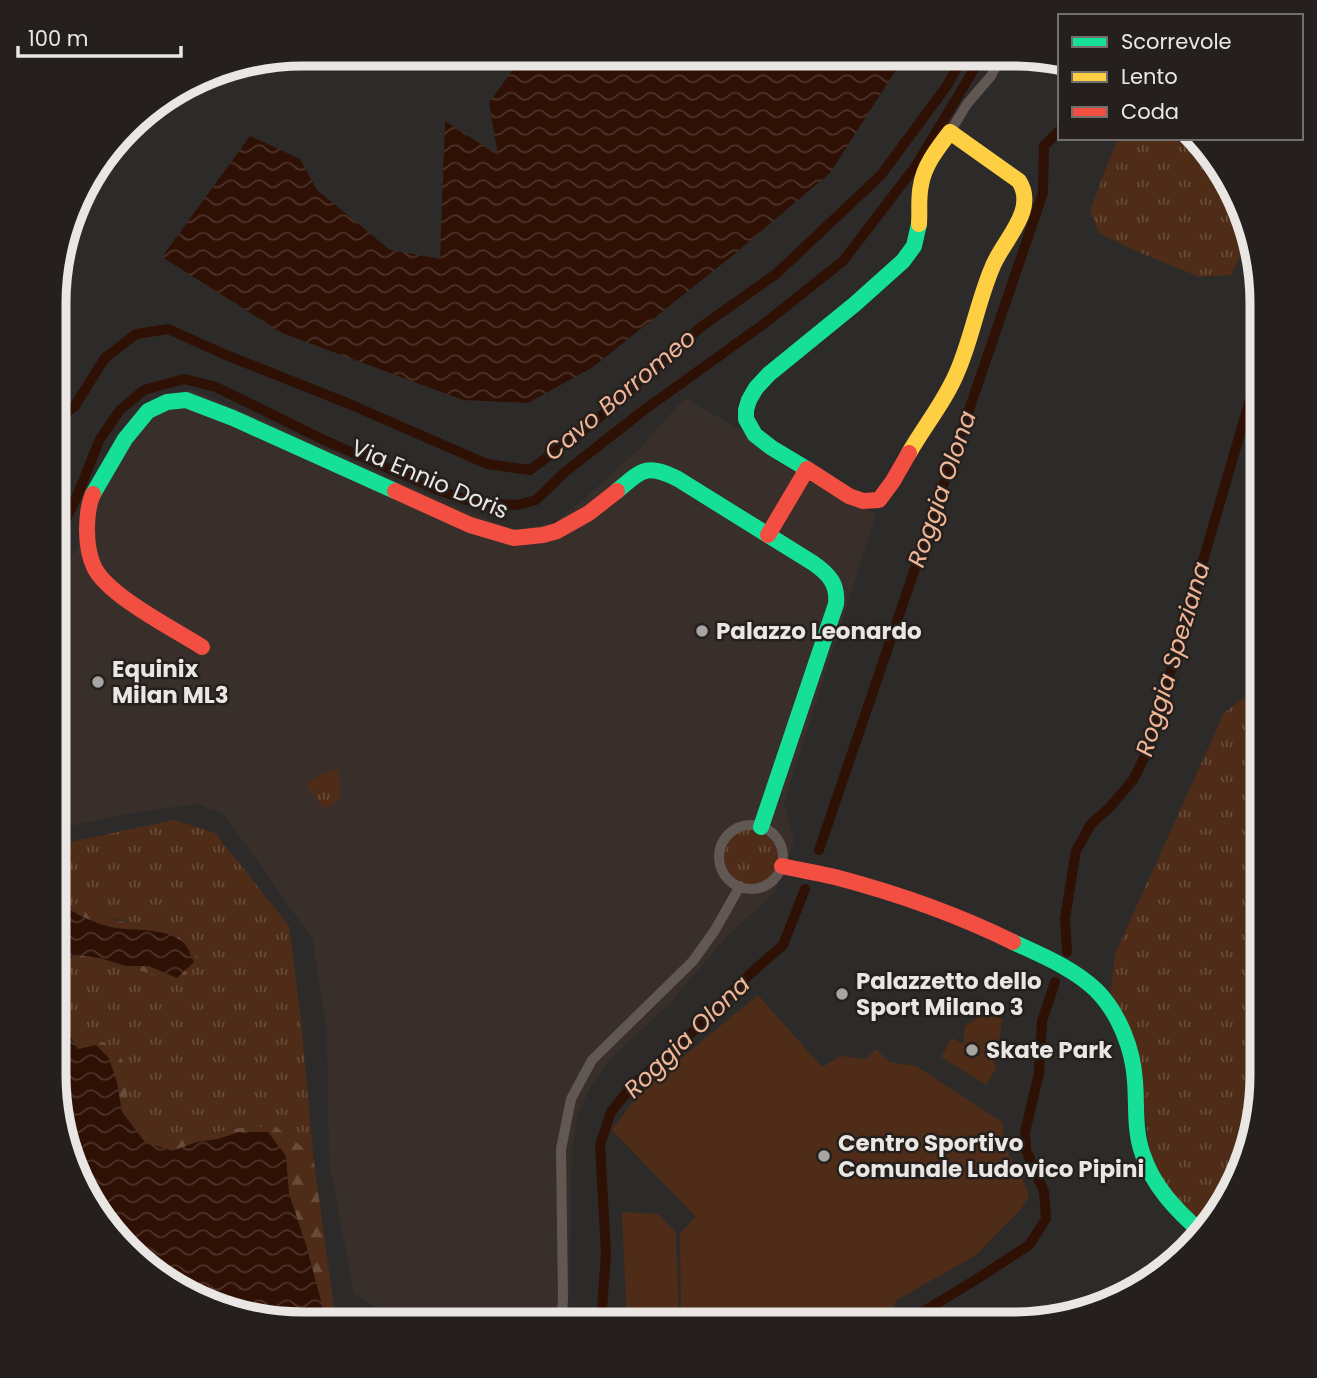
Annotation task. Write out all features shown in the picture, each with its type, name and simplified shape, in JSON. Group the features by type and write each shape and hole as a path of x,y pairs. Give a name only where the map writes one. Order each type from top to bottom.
{"street":[{"path":"950,132 1019,181 1025,191 1026,202 1020,219 993,265 957,373 937,410 879,500 863,501 849,496 760,439 746,419 746,408 758,385 865,297 907,256 919,232 922,179 932,157 996,66"},
{"name":"Via Ennio Doris","path":"202,647 122,597 105,583 94,567 87,544 89,504 97,485 125,439 148,411 167,402 186,400 233,418 470,525 514,538 557,531 589,513 641,471 660,470 829,574 836,585 836,604 761,827"},
{"path":"768,535 807,469"},
{"path":"744,826 761,827 770,831 782,847 782,866 772,882 764,887 740,887 727,878 722,870 720,851 723,842 737,829 744,826"},
{"path":"782,866 891,893 961,919 1058,963 1083,979 1102,997 1123,1030 1132,1059 1136,1127 1141,1152 1155,1184 1178,1212 1195,1227"},
{"path":"562,1311 561,1149 571,1099 592,1060 693,961 716,930 740,887"}],"shaded area":[{"path":"190,389 514,530 554,523 642,446 685,398 876,515 784,803 794,841 775,892 726,937 671,1002 612,1058 591,1086 578,1114 572,1151 568,1311 383,1311 354,1294 329,1161 327,1035 313,940 223,814 197,804 137,812 67,827 66,564 80,544 82,517 145,407"}],"green space":[{"path":"1118,140 1185,140 1211,172 1238,227 1244,249 1231,275 1200,277 1099,233 1090,211"},
{"path":"1250,693 1250,1090 1238,1151 1219,1193 1201,1220 1179,1202 1158,1177 1150,1154 1137,1053 1110,999 1115,954 1224,713"},
{"path":"338,770 339,800 327,808 321,806 306,784 326,772"},
{"path":"174,820 215,833 289,926 301,1020 313,1155 275,1127 240,1128 182,1139 155,1140 130,1115 122,1059 81,1043 67,1013 67,967 95,961 177,979 158,927 90,911 67,900 67,843"},
{"path":"751,830 770,838 778,857 770,876 751,884 732,876 724,857 732,838"},
{"path":"67,901 119,921 158,927 179,937 198,957 186,975 177,979 95,961 67,967 67,959 76,955 100,958 126,966 149,966 177,978 167,933 117,928 67,907"},
{"name":"Centro Sportivo Comunale Ludovico Pipini","path":"758,995 822,1067 841,1056 866,1059 876,1049 889,1062 916,1066 1002,1122 1005,1147 1029,1196 1021,1209 976,1255 897,1300 891,1311 681,1311 680,1233 696,1217 612,1130 641,1091"},
{"path":"67,1012 81,1043 104,1042 122,1059 130,1115 155,1140 182,1139 240,1128 276,1127 313,1155 334,1311 323,1311 289,1194 286,1156 218,1139 197,1142 172,1151 145,1142 122,1112 117,1083 67,1032"},
{"name":"Skate Park","path":"984,1014 990,1017 1000,1015 1002,1018 998,1056 994,1063 997,1067 986,1085 941,1057 952,1038 963,1044 965,1026"},
{"path":"622,1212 658,1214 676,1233 679,1311 626,1311"}],"water":[{"path":"517,66 899,66 830,173 732,256 593,367 528,403 463,400 282,333 162,257 250,136 300,159 317,190 390,250 440,259 445,121 498,155 489,103"},
{"path":"67,908 100,924 115,928 154,931 173,936 187,947 194,962 177,978 149,966 126,966 100,958 76,955 67,959"},
{"path":"67,1032 78,1049 96,1045 109,1058 122,1112 145,1142 172,1151 239,1132 268,1132 286,1156 289,1194 323,1309 288,1311 227,1299 185,1280 159,1263 125,1231 106,1206 79,1151 67,1090"}],"waterway":[{"name":"Cavo Borromeo","path":"66,412 74,407 105,358 136,334 168,329 487,464 530,470 593,423 701,327 776,274 881,175 946,87 958,66"},
{"path":"66,519 100,439 120,410 144,390 184,379 216,387 326,441 438,490 475,503 517,505 536,500 565,472 644,410 765,323 843,261 915,167 976,66"},
{"name":"Roggia Olona","path":"819,850 1043,193 1044,146 1058,132"},
{"name":"Roggia Speziana","path":"1067,952 1065,918 1076,851 1091,824 1133,780 1150,746 1250,400"},
{"name":"Roggia Olona","path":"602,1311 606,1254 600,1145 611,1112 632,1086 783,945 805,889"},
{"name":"Roggia Speziana","path":"924,1311 1029,1245 1046,1219 1044,1192 1026,1150 1025,1132 1039,1073 1042,1021 1055,982"}],"traffic: fast":[{"path":"807,469 755,435 746,419 749,400 769,374 903,261 914,246 919,224"},
{"path":"93,494 125,439 148,411 167,402 186,400 233,418 395,491"},
{"path":"617,491 645,471 667,474 813,563 824,571 834,585 836,604 761,827"},
{"path":"1013,942 1077,975 1096,990 1112,1009 1123,1032 1134,1069 1138,1137 1147,1166 1166,1197 1195,1227"}],"traffic: slow":[{"path":"909,453 958,370 992,268 1021,215 1024,192 1019,181 950,132 925,171 920,195 919,224"}],"traffic: jam":[{"path":"768,535 807,469 849,496 863,501 879,500 909,453"},
{"path":"395,491 470,525 514,538 557,531 589,513 617,491"},
{"path":"93,494 88,511 87,540 94,567 102,578 127,600 202,647"},
{"path":"782,866 835,877 903,897 948,913 1013,942"}],"place":[{"name":"Palazzo Leonardo","path":"702,631"},
{"name":"Equinix Milan ML3","path":"98,682"},
{"name":"Palazzetto dello Sport Milano 3","path":"842,994"},
{"name":"Skate Park","path":"972,1050"},
{"name":"Centro Sportivo Comunale Ludovico Pipini","path":"824,1156"}]}
